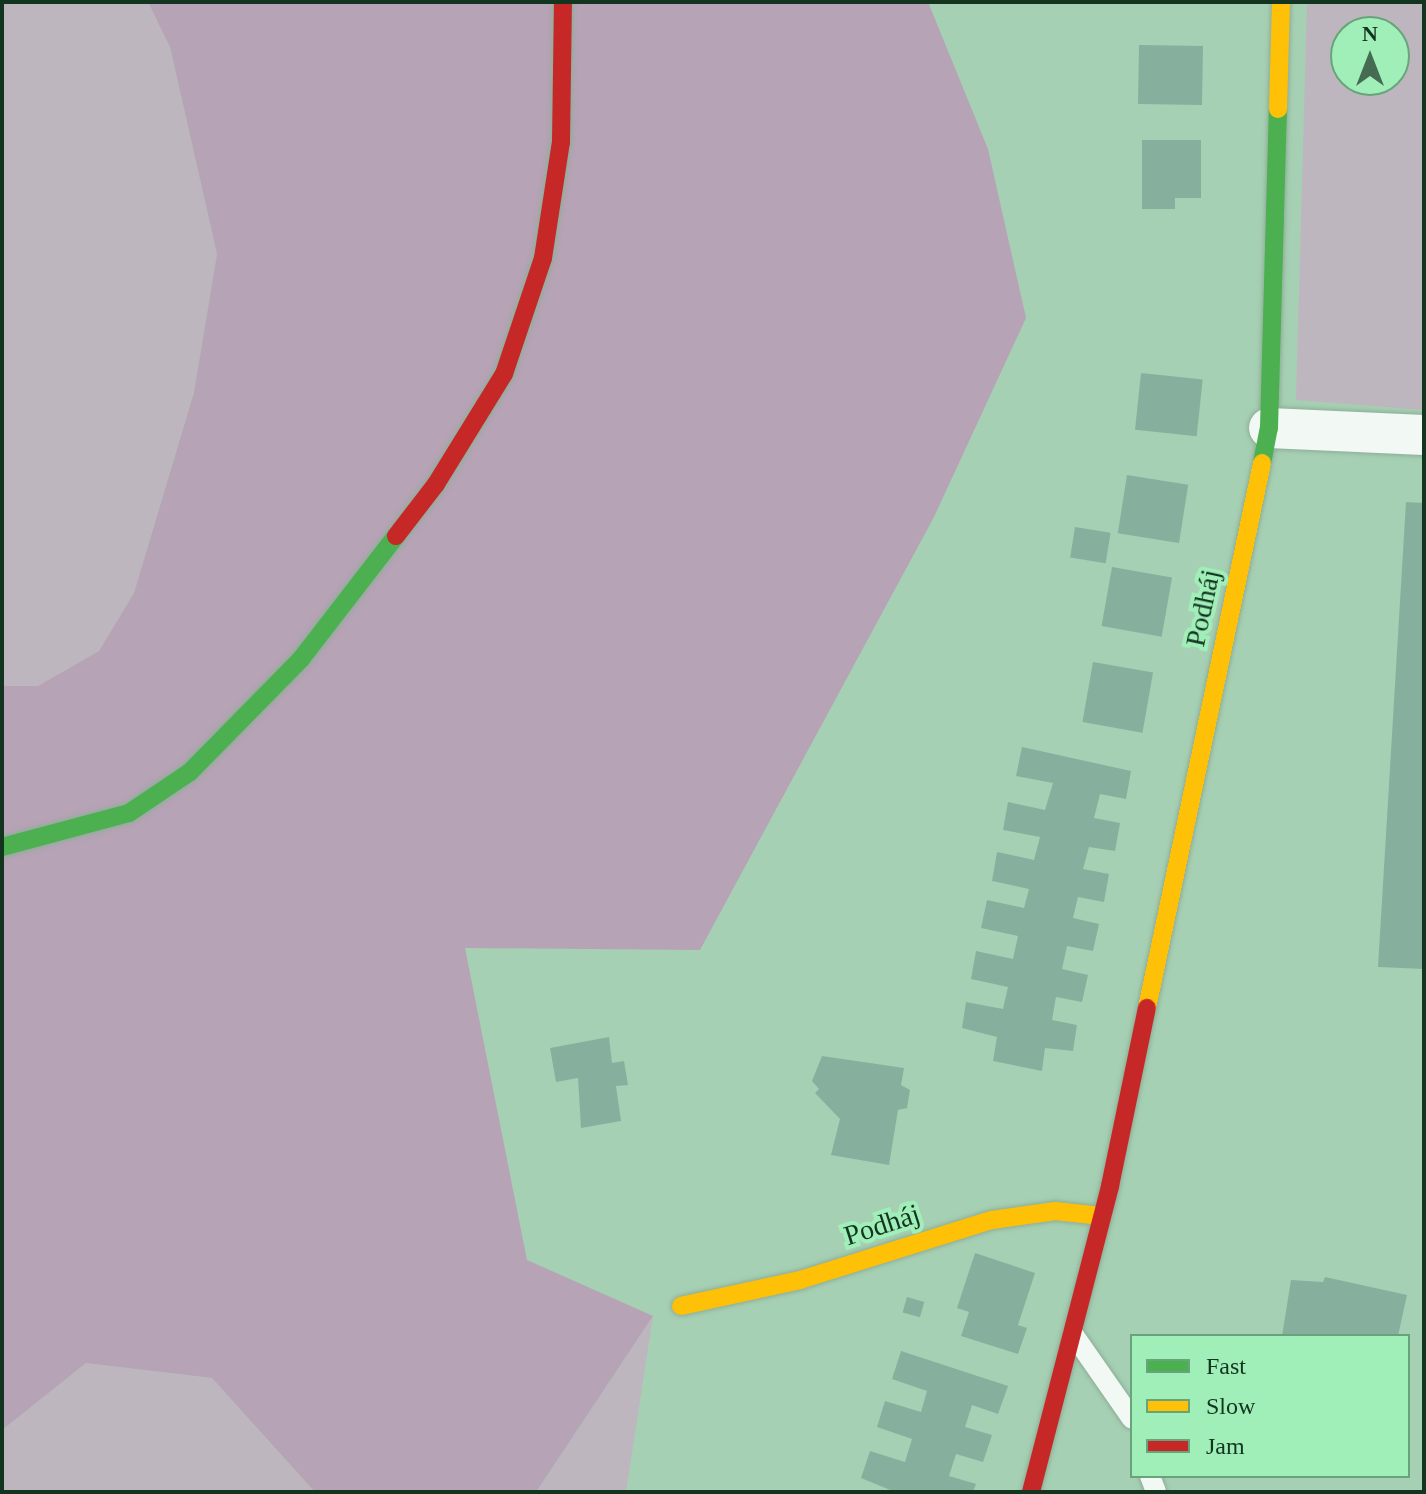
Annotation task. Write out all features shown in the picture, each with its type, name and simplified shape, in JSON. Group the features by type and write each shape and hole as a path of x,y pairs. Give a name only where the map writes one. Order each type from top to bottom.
{"street":[{"path":"2,847 129,813 190,772 301,659 436,484 504,374 543,258 561,142 563,2"},
{"name":"Podháj","path":"1031,1492 1102,1216 1269,428 1281,2"},
{"path":"1269,428 1424,435"},
{"name":"Podháj","path":"681,1306 800,1280 1004,1218 1055,1211 1102,1216"}],"lane":[{"path":"1072,1333 1130,1416"}],"shaded area":[{"path":"2,2 148,2 170,47 217,254 194,391 134,593 99,651 38,687 2,686"},
{"path":"148,2 928,2 988,149 1026,318 934,517 700,950 465,948 527,1260 653,1316 536,1492 315,1492 212,1378 86,1363 2,1430 2,686 38,686 99,651 134,593 194,392 217,254 170,47"},
{"path":"1307,2 1424,2 1424,410 1296,400"},
{"path":"653,1316 626,1492 536,1492"},
{"path":"86,1363 212,1378 315,1492 2,1492 2,1430"}],"building":[{"path":"1139,45 1203,46 1202,105 1138,104"},
{"path":"1142,140 1201,140 1201,198 1175,198 1175,209 1142,209"},
{"path":"1141,373 1203,379 1197,436 1135,430"},
{"path":"1127,475 1188,485 1179,543 1118,533"},
{"path":"1406,502 1424,503 1424,969 1378,967"},
{"path":"1075,527 1111,533 1106,563 1070,558"},
{"path":"1112,567 1172,578 1162,637 1102,626"},
{"path":"1093,662 1153,673 1142,733 1082,722"},
{"path":"1022,747 1131,771 1126,799 1100,794 1094,818 1120,823 1115,851 1089,847 1083,869 1109,874 1104,902 1078,897 1073,918 1099,924 1093,951 1067,946 1062,969 1088,975 1082,1002 1056,997 1052,1020 1077,1025 1073,1051 1045,1048 1042,1071 993,1061 997,1037 962,1028 966,1002 1003,1009 1008,987 971,979 976,951 1013,959 1018,936 981,928 987,900 1024,908 1029,889 992,881 997,852 1034,860 1040,837 1003,830 1008,802 1045,810 1053,783 1016,776"},
{"path":"609,1037 612,1063 624,1061 628,1085 616,1086 621,1121 581,1128 578,1078 556,1082 550,1048"},
{"path":"822,1056 904,1068 901,1085 910,1090 907,1108 898,1110 889,1165 831,1155 840,1119 815,1093 819,1089 812,1081"},
{"path":"975,1253 1035,1273 1018,1325 1027,1328 1018,1354 961,1336 969,1312 957,1308"},
{"path":"1325,1277 1407,1295 1398,1334 1282,1334 1291,1280 1323,1282"},
{"path":"907,1297 924,1302 920,1317 903,1312"},
{"path":"901,1351 1008,1386 998,1414 972,1405 965,1427 992,1435 983,1462 956,1454 949,1476 976,1484 973,1492 895,1492 861,1478 870,1451 905,1462 912,1439 877,1427 885,1401 921,1412 927,1391 892,1379"}],"traffic: fast":[{"path":"1262,463 1269,428 1278,109"},
{"path":"2,847 129,813 190,772 301,659 396,536"}],"traffic: slow":[{"path":"1278,109 1281,2"},
{"path":"1147,1008 1262,463"},
{"path":"681,1306 800,1280 992,1220 1055,1211 1102,1216"}],"traffic: jam":[{"path":"396,536 436,484 504,374 543,258 561,142 563,2"},
{"path":"1031,1492 1110,1186 1147,1008"}]}
